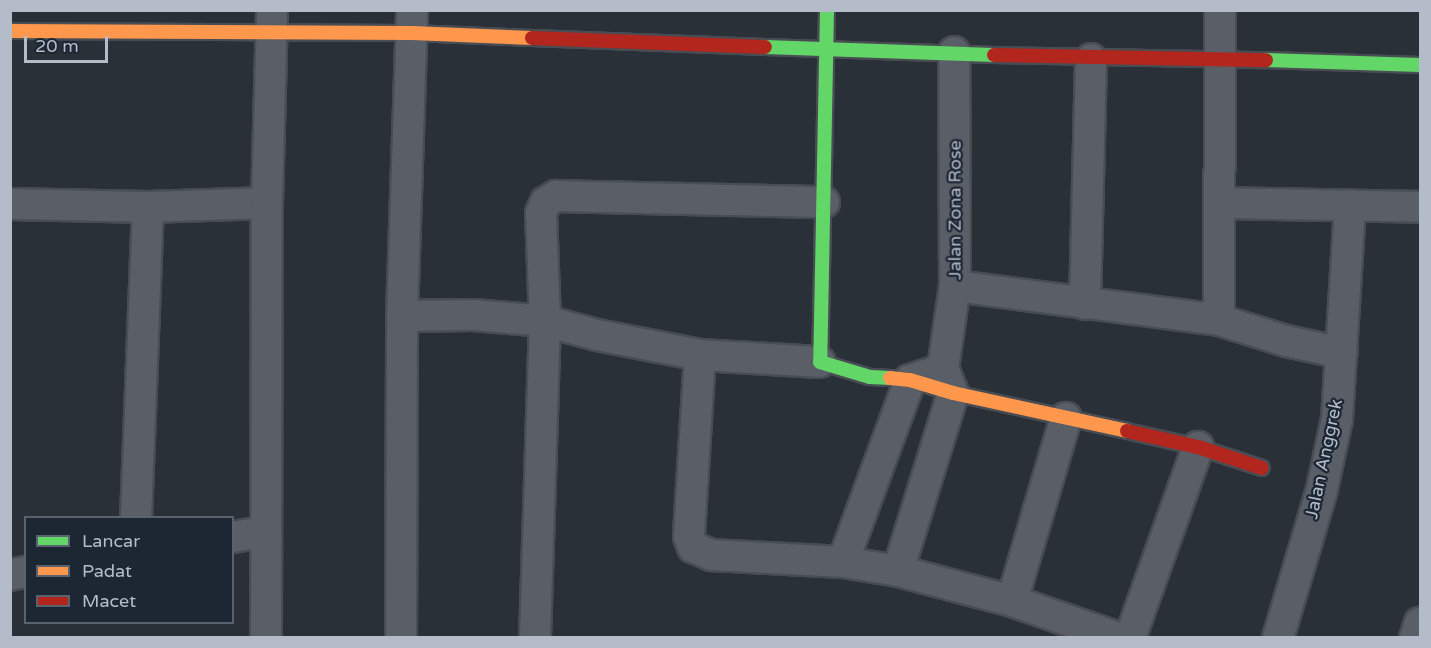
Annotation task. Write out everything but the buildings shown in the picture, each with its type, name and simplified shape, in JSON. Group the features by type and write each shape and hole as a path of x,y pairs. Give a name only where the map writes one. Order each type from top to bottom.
{"street":[{"path":"820,362 827,10"},
{"path":"1219,320 1222,59 1220,10"},
{"path":"10,31 272,21 412,22 826,47 1091,59 1222,59 1420,65"},
{"path":"266,638 267,203 272,21"},
{"path":"400,638 402,316 412,22"},
{"name":"Jalan Zona Rose","path":"898,571 948,380 955,286 954,52"},
{"path":"1085,304 1091,59"},
{"path":"535,638 545,321 542,213 546,202 556,196 824,202"},
{"path":"10,204 148,207 267,203"},
{"path":"1220,203 1420,207"},
{"name":"Jalan Anggrek","path":"1278,638 1322,489 1336,419 1350,205"},
{"path":"136,516 148,207"},
{"path":"955,286 1219,320 1286,341 1342,352"},
{"path":"402,316 473,315 545,321 597,335 700,355 820,362 870,377 948,380 1066,418 1198,447 1262,468"},
{"path":"700,355 688,536 693,548 711,555 843,562 898,571 1012,601 1119,638"},
{"path":"843,562 910,380"},
{"path":"1012,601 1066,418"},
{"path":"1130,638 1198,447"},
{"path":"234,537 265,532"},
{"path":"1415,638 1420,623"}],"traffic: fast":[{"path":"827,10 820,362 870,377 890,378"},
{"path":"765,47 994,55"},
{"path":"1266,60 1420,65"}],"traffic: slow":[{"path":"10,31 412,33 532,38"},
{"path":"890,378 910,380 953,393 1127,431"}],"traffic: jam":[{"path":"532,38 765,47"},
{"path":"994,55 1266,60"},
{"path":"1127,431 1198,447 1262,468"}]}
